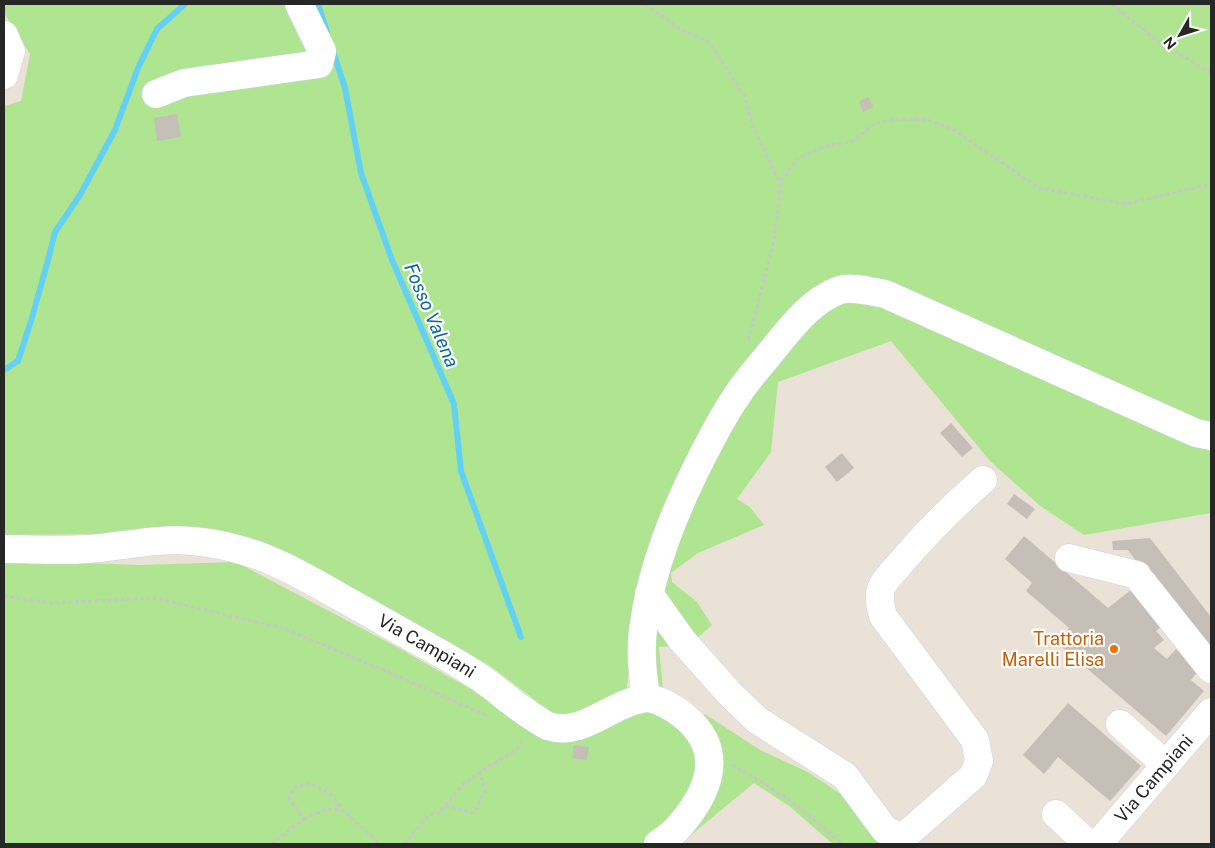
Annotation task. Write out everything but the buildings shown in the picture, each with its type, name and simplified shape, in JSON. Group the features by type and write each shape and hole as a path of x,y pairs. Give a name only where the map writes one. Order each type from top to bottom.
{"street":[{"path":"156,94 184,83 319,64 322,52 299,4"},
{"path":"4,35 11,52 4,75"},
{"path":"658,844 675,831 697,803 707,781 710,766 709,751 697,727 662,702 646,698 643,672 643,632 654,574 676,512 712,437 735,398 799,318 821,300 842,289 885,294 1196,432 1211,436"},
{"path":"649,594 682,640 729,693 757,720 846,776 885,830 896,840 908,833 973,776 979,761 975,740 883,616 879,602 880,590 915,546 954,506 983,480"},
{"name":"Via Campiani","path":"4,549 88,549 164,540 209,543 263,556 293,570 473,673 518,707 531,731 547,726 569,728 584,724 627,702 646,698"},
{"path":"1069,558 1139,578 1172,641 1211,669"},
{"name":"Via Campiani","path":"1098,844 1211,712"},
{"path":"1120,724 1166,765"},
{"path":"1056,814 1088,844"}],"path":[{"path":"645,4 681,30 708,41 744,97 753,127 780,183 773,246 747,345"},
{"path":"1112,4 1155,39 1211,73"},
{"path":"780,183 797,159 823,147 854,141 875,123 895,119 924,120 954,130 1039,188 1126,204 1211,184"},
{"path":"4,596 51,603 155,598 282,628 491,717"},
{"path":"517,736 531,731"},
{"path":"404,844 429,815 439,813 462,786 480,772 516,750 531,731"},
{"path":"709,751 759,780 796,805 843,844"},
{"path":"444,806 474,813 485,791 480,772"},
{"path":"304,819 289,798 294,788 309,783 328,793 342,810 380,844"},
{"path":"271,844 304,819 326,809 342,810"}],"green space":[{"path":"4,4 1211,4 1211,513 1084,535 1039,505 990,461 891,341 778,382 771,452 737,499 750,507 764,525 698,553 671,573 672,582 697,602 712,625 694,641 674,646 659,647 663,690 650,683 634,626 627,686 629,697 590,716 556,716 489,665 292,559 222,533 4,535 4,106 21,101 30,54 4,13"},
{"path":"4,560 138,565 236,562 397,647 481,695 545,735 630,713 649,711 686,729 696,743 700,779 668,824 642,844 4,844"},
{"path":"705,714 760,750 808,772 860,807 890,844 833,844 789,806 754,783 680,844 708,795 723,753 710,745 698,720"}],"waterway":[{"name":"Fosso Valena","path":"4,370 18,361 55,232 80,195 115,130 138,68 157,29 185,4"},
{"name":"Fosso Valena","path":"318,4 327,32"},
{"name":"Fosso Valena","path":"332,48 345,88 361,173 392,260 454,404 461,471 521,637"}],"place":[{"name":"Trattoria Marelli Elisa","path":"1114,649"}]}
